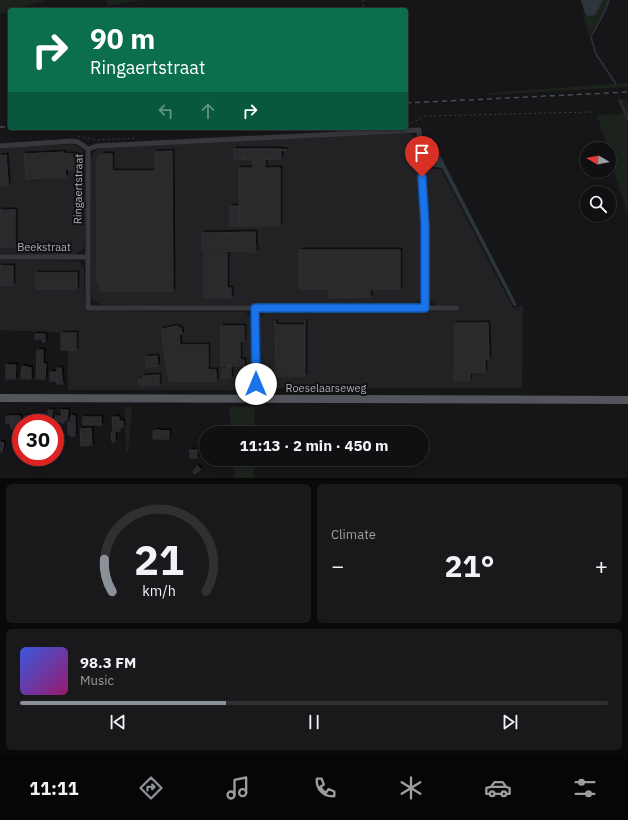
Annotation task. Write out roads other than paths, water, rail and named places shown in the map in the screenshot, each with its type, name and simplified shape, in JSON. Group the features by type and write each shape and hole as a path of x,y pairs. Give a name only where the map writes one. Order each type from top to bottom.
{"main road":[{"name":"Roeselaarseweg","path":"0,398 628,400"}],"street":[{"name":"Ringaertstraat","path":"425,308 425,225 419,130 97,146 88,149 88,308 255,308 425,308 456,308"},
{"path":"0,146 78,142 88,149"},
{"name":"Beekstraat","path":"0,257 88,257"},
{"path":"255,308 256,398"}],"waterway":[{"path":"609,0 605,11 591,37 596,54 616,84"},
{"path":"620,100 628,120"}],"railway":[{"path":"408,103 628,92"},
{"path":"0,127 8,127"}]}
